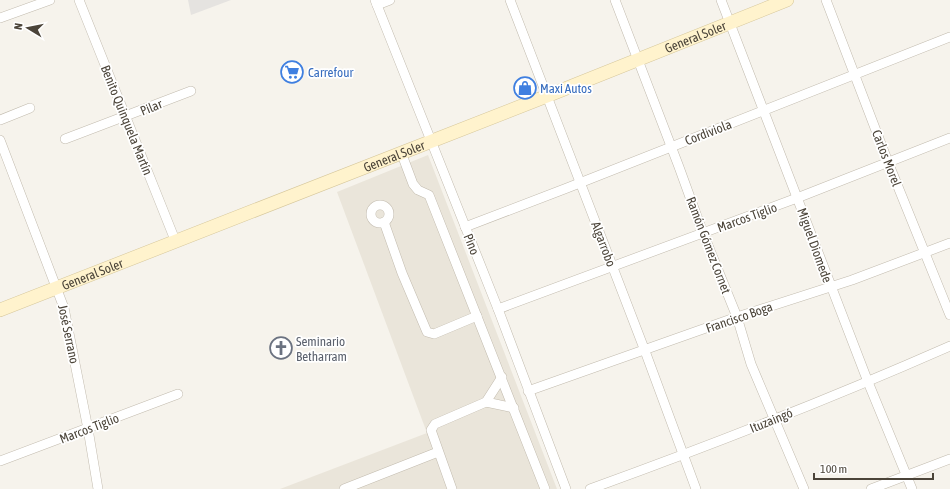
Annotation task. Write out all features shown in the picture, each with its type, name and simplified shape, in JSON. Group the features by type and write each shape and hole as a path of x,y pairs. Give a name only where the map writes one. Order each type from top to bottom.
{"street":[{"path":"0,18 50,0"},
{"name":"Benito Quinquela Martín","path":"79,0 175,240"},
{"path":"376,2 390,0"},
{"name":"Algarrobo","path":"510,0 645,351 696,489"},
{"name":"Ramón Gómez Cornet","path":"615,0 703,233 737,317 751,364 804,489"},
{"name":"Miguel Diomede","path":"721,0 830,286 912,489"},
{"name":"General Soler","path":"0,310 175,240 547,96 786,0"},
{"name":"Carlos Morel","path":"826,0 888,162 950,314"},
{"name":"Pino","path":"376,2 498,309 566,489"},
{"name":"Cordiviola","path":"465,227 950,37"},
{"name":"Pilar","path":"65,139 191,91"},
{"path":"0,120 30,108"},
{"name":"Marcos Tiglio","path":"498,309 612,265 797,198 950,138"},
{"name":"José Serrano","path":"0,140 64,308 88,429 98,489"},
{"path":"401,152 413,184 418,190 429,195 545,489"},
{"path":"384,222 402,273 426,332 434,334 477,316"},
{"name":"Francisco Boga","path":"528,391 950,243"},
{"name":"Ituzaingó","path":"590,489 684,455 774,418 868,382 950,346"},
{"path":"452,489 431,430 433,426 486,402 502,377"},
{"name":"Marcos Tiglio","path":"0,461 178,394"},
{"path":"486,402 514,408"},
{"path":"344,489 438,452"},
{"path":"871,489 950,458"}],"shaded area":[{"path":"188,0 231,0 191,15"},
{"path":"428,155 557,489 280,489 427,433 337,192"}],"place":[{"name":"Carrefour","path":"292,72"},
{"name":"Maxi Autos","path":"525,88"},
{"name":"Seminario Betharram","path":"281,348"}]}
